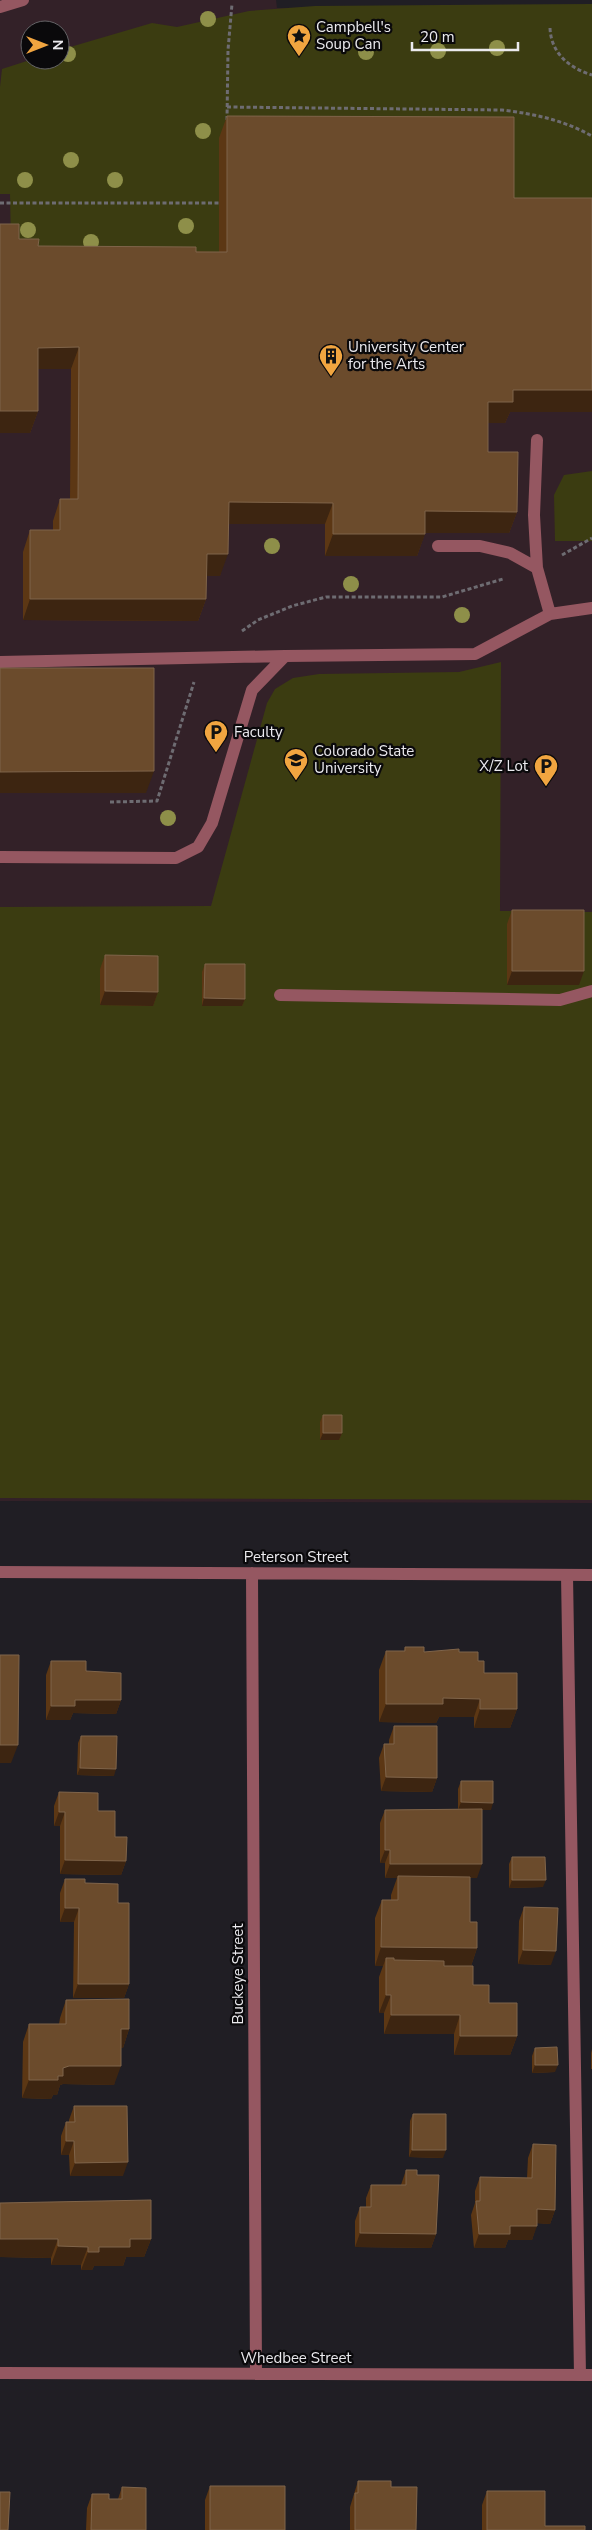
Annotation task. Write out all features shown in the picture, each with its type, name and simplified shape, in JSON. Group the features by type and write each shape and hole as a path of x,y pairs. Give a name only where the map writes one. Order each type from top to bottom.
{"street":[{"path":"0,7 23,0"},
{"path":"537,440 534,515 537,568 550,614"},
{"path":"438,546 480,546 510,553 537,568"},
{"path":"0,662 475,654 550,614 592,608"},
{"path":"0,858 176,858 198,847 212,823 252,690 284,656"},
{"path":"280,995 560,1000 592,991"},
{"name":"Peterson Street","path":"0,1572 592,1575"},
{"name":"Buckeye Street","path":"252,1573 256,2374"},
{"path":"567,1575 586,2375"},
{"name":"Whedbee Street","path":"0,2373 586,2375"}],"path":[{"path":"227,122 232,4"},
{"path":"550,28 551,42 559,55 578,70 592,75"},
{"path":"227,107 502,110 537,114 571,125 592,136"},
{"path":"0,203 219,203"}],"shaded area":[{"name":"Colorado State University","path":"0,0 276,0 277,8 592,5 592,1503 0,1501"},
{"path":"592,4 592,220 219,274 11,246 10,194 0,194 0,87 2,69 20,63 20,70 70,70 70,47 152,23 177,27 249,11 315,6"},
{"path":"592,471 592,541 555,541 554,495 564,475"},
{"path":"501,662 500,911 592,912 592,1500 0,1498 0,907 211,906 267,703 275,689 293,678 319,674 459,672"}],"building":[{"name":"University Center for the Arts","path":"227,116 514,117 514,198 592,198 592,390 513,390 513,402 488,402 488,452 518,452 517,512 425,511 425,534 333,534 333,503 229,502 228,554 207,554 206,599 30,599 30,530 60,530 60,499 78,499 79,347 38,348 38,411 0,411 0,224 19,224 19,239 39,239 38,246 196,247 196,252 227,252"},
{"path":"0,668 154,668 154,771 0,772"},
{"path":"512,910 584,910 584,971 512,971"},
{"path":"105,955 158,956 158,992 105,991"},
{"path":"205,964 245,964 245,999 204,998"},
{"path":"323,1415 342,1415 342,1433 323,1433"},
{"path":"405,1647 424,1647 424,1652 459,1649 459,1652 478,1652 478,1661 484,1661 484,1673 517,1673 517,1709 480,1709 480,1699 443,1698 443,1704 386,1704 386,1651 405,1651"},
{"path":"0,1655 19,1655 18,1745 0,1745"},
{"path":"51,1661 86,1661 86,1671 121,1673 121,1700 75,1700 75,1706 51,1706"},
{"path":"394,1726 437,1726 437,1778 386,1777 384,1744 394,1744"},
{"path":"81,1736 117,1736 116,1769 80,1768"},
{"path":"461,1781 493,1781 493,1803 461,1802"},
{"path":"59,1792 98,1793 98,1811 115,1811 115,1837 127,1837 126,1861 65,1860 65,1812 59,1812"},
{"path":"482,1809 482,1864 390,1864 390,1850 385,1850 385,1810"},
{"path":"512,1857 545,1857 546,1880 512,1880"},
{"path":"398,1876 470,1877 470,1922 477,1922 477,1948 381,1947 382,1900 398,1900"},
{"path":"65,1879 85,1879 85,1883 118,1884 118,1903 129,1903 129,1984 78,1984 79,1908 65,1908"},
{"path":"524,1907 558,1908 556,1951 523,1950"},
{"path":"386,1958 394,1958 394,1960 444,1961 444,1966 473,1966 473,1985 489,1985 489,2003 517,2003 517,2036 460,2036 460,2015 391,2015 391,1995 386,1995"},
{"path":"129,1999 129,2029 121,2029 121,2066 69,2066 63,2068 63,2076 58,2076 58,2080 29,2080 29,2024 66,2024 66,2000"},
{"path":"557,2047 558,2065 535,2065 535,2048"},
{"path":"74,2106 127,2106 128,2162 75,2163 74,2141 66,2141 66,2122 75,2122"},
{"path":"413,2114 446,2114 446,2150 412,2150"},
{"path":"533,2144 556,2145 555,2210 537,2209 537,2226 510,2226 510,2234 479,2234 476,2201 480,2201 480,2177 532,2178"},
{"path":"406,2170 417,2170 417,2175 439,2175 436,2234 360,2233 360,2207 371,2207 371,2185 406,2185"},
{"path":"151,2200 151,2239 130,2239 130,2247 99,2247 99,2252 88,2252 88,2247 58,2246 58,2239 0,2239 0,2203"},
{"path":"358,2481 391,2481 391,2487 417,2487 416,2530 355,2530 355,2493 358,2493"},
{"path":"210,2486 285,2486 285,2530 210,2530"},
{"path":"122,2487 146,2488 146,2530 91,2530 92,2494 109,2494 109,2499 122,2499"},
{"path":"487,2491 545,2491 545,2526 585,2526 585,2530 487,2530"},
{"path":"0,2492 10,2492 8,2530 0,2530"}],"place":[{"name":"Campbell's Soup Can","path":"299,57"},
{"name":"University Center for the Arts","path":"331,377"},
{"name":"Faculty","path":"216,753"},
{"name":"Colorado State University","path":"296,781"},
{"name":"X/Z Lot","path":"546,787"}]}
